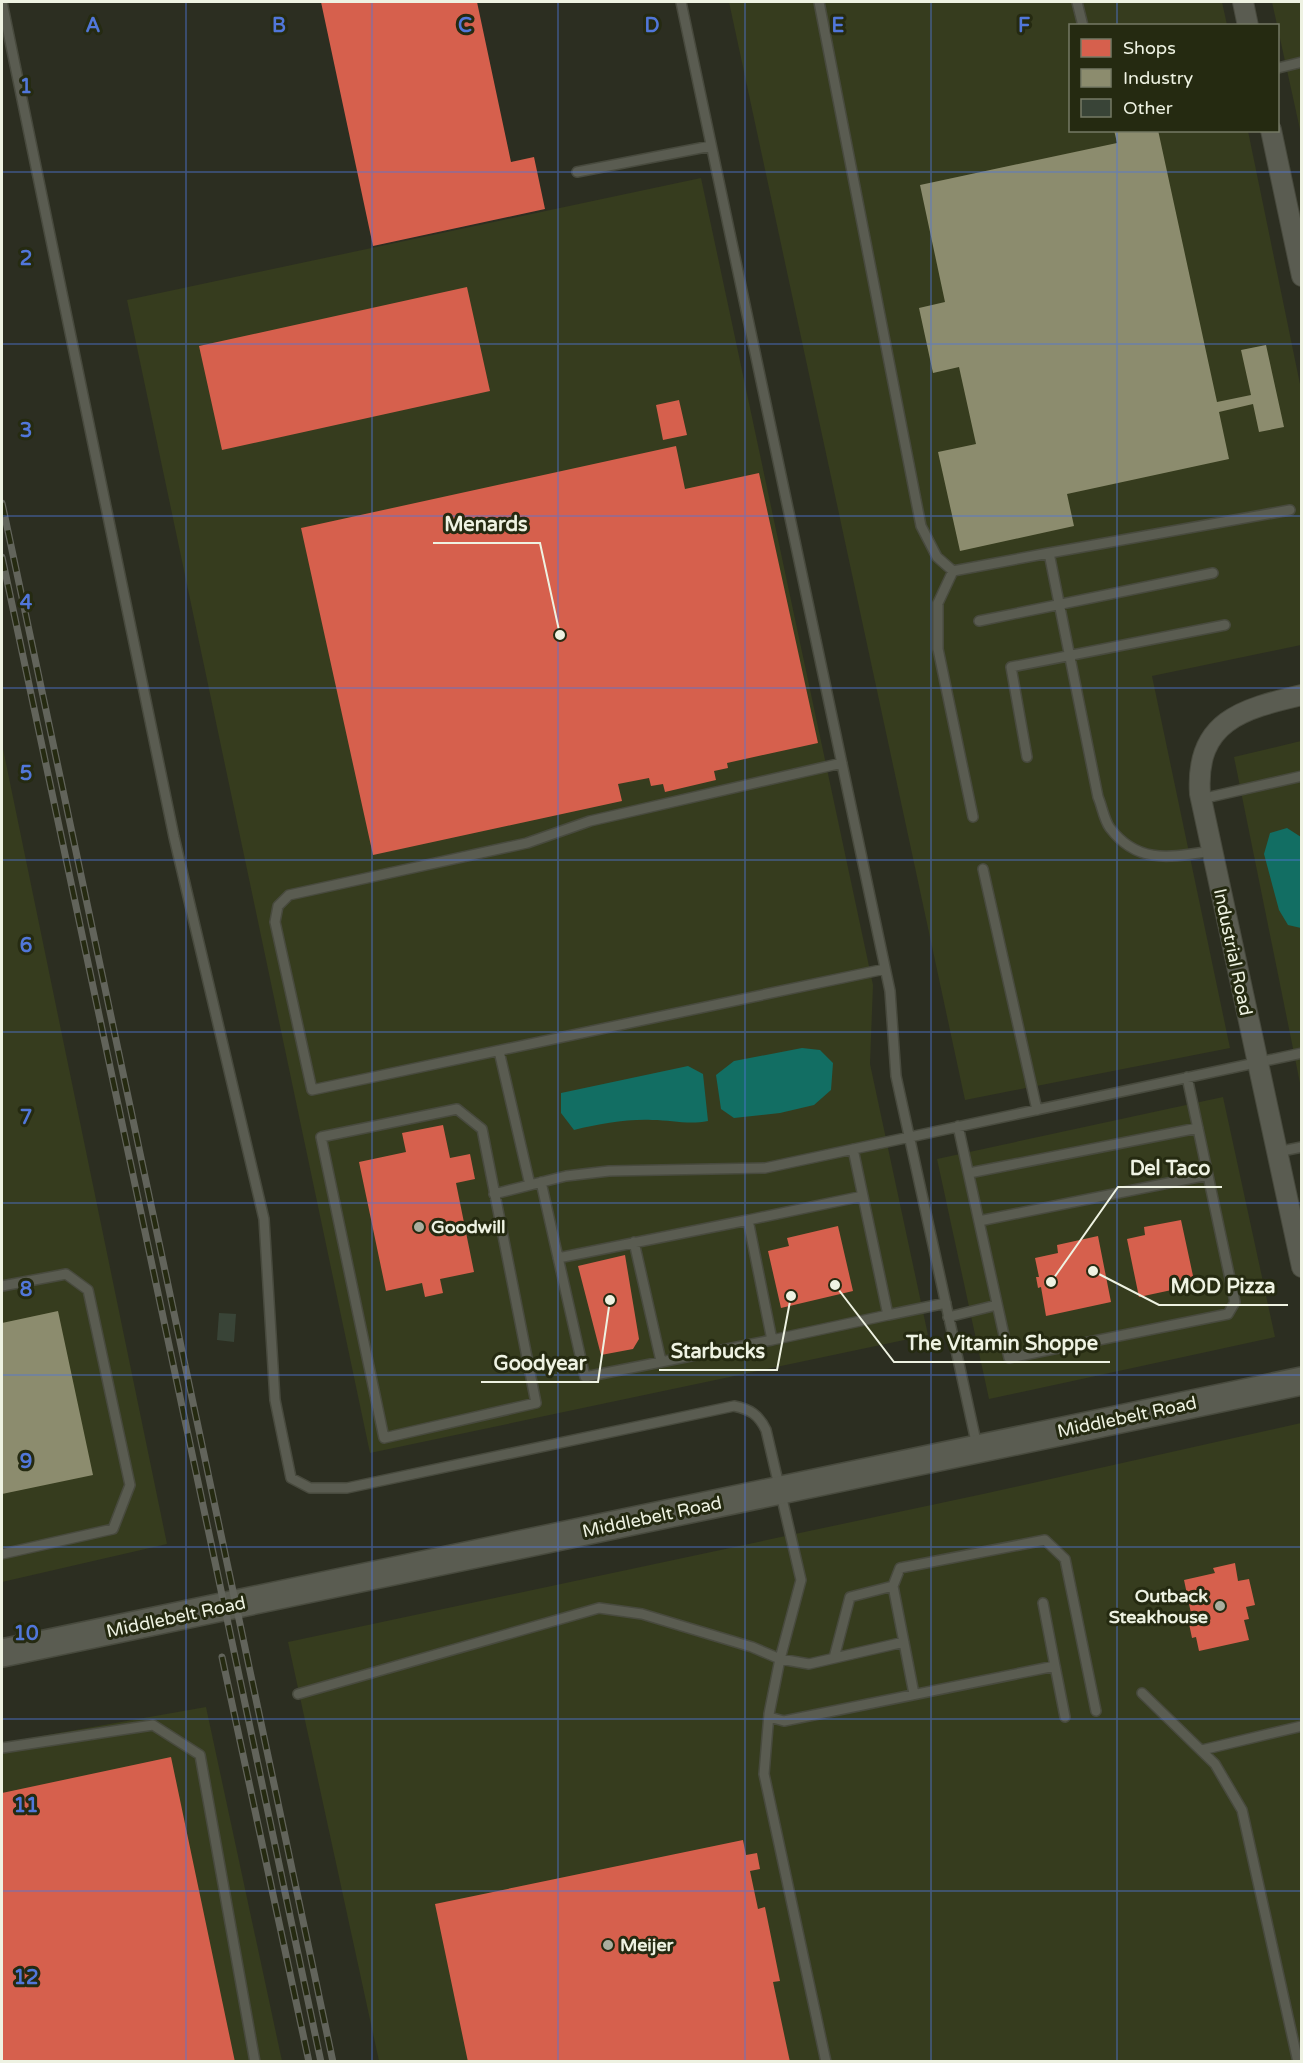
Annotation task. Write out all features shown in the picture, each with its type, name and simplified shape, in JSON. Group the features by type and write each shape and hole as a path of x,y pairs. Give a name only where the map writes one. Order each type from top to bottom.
{"main road":[{"name":"Middlebelt Road","path":"2,1653 1302,1381"}],"street":[{"path":"1243,2 1248,24"},
{"path":"1271,132 1302,276"},
{"name":"Industrial Road","path":"1302,695 1247,709 1216,729 1201,763 1199,778 1201,799 1302,1267"}],"lane":[{"path":"2,2 172,825 264,1219 275,1400 291,1478 310,1488 347,1488 734,1406 752,1411 762,1423 801,1580 780,1659 769,1717 764,1774 826,2061"},
{"path":"681,2 890,991 896,1076 978,1448"},
{"path":"819,2 921,526 937,556 953,571"},
{"path":"1077,2 1082,24"},
{"path":"1279,68 1302,62"},
{"path":"577,172 711,146"},
{"path":"953,571 1290,510"},
{"path":"1049,553 1098,797 1109,827 1140,854 1171,857 1212,851"},
{"path":"953,571 938,603 938,649 973,818"},
{"path":"979,621 1213,573"},
{"path":"1027,757 1011,667 1225,625"},
{"path":"842,763 590,821 527,843 289,894 278,906 275,922 312,1090 885,969"},
{"path":"1201,799 1302,776"},
{"path":"983,870 1036,1110"},
{"path":"499,1051 530,1185"},
{"path":"494,1194 566,1176 609,1171 765,1168 1302,1053"},
{"path":"958,1126 1009,1358 1228,1314 1235,1302 1187,1077"},
{"path":"457,1109 482,1129 494,1194 536,1403 384,1438 321,1137 457,1109"},
{"path":"969,1173 1198,1128"},
{"path":"1277,1152 1302,1147"},
{"path":"853,1149 888,1315"},
{"path":"979,1221 1208,1175"},
{"path":"541,1182 585,1377 946,1303"},
{"path":"558,1258 863,1196"},
{"path":"748,1220 772,1340"},
{"path":"634,1242 661,1361"},
{"path":"2,1286 66,1274 88,1290 130,1485 113,1529 2,1554"},
{"path":"948,1317 997,1305"},
{"path":"914,1694 893,1586 900,1568 1045,1540 1065,1559 1096,1710"},
{"path":"834,1658 850,1597 893,1586"},
{"path":"1043,1603 1065,1717"},
{"path":"298,1694 599,1608 642,1614 752,1647 780,1659 809,1664 904,1642"},
{"path":"769,1717 784,1721 1055,1666"},
{"path":"1142,1693 1202,1750 1226,1778 1242,1810 1297,2033 1298,2061"},
{"path":"2,1748 153,1725 200,1755 255,2061"},
{"path":"1202,1750 1302,1726"}],"shaded area":[{"path":"729,2 1222,2 1227,24 1069,24 1069,132 1248,132 1301,389 1301,645 1152,676 1230,1048 965,1100"},
{"path":"1272,2 1301,2 1301,134 1279,34 1279,24 1277,24"},
{"path":"701,178 873,985 870,1064 928,1335 370,1453 127,300"},
{"path":"1301,741 1301,1088 1234,757"},
{"path":"2,744 167,1544 2,1582"},
{"path":"1223,1097 1275,1337 989,1399 937,1159"},
{"path":"1301,1423 1301,2061 379,2061 288,1642 983,1494"},
{"path":"206,1707 282,2061 2,2062 2,1743"}],"water":[{"path":"1287,828 1301,837 1301,928 1288,925 1279,910 1264,854 1270,833"},
{"path":"802,1048 820,1050 833,1063 831,1090 814,1105 780,1113 734,1118 721,1109 716,1075 734,1061"},
{"path":"688,1066 703,1074 708,1121 694,1123 632,1120 574,1130 561,1113 561,1093"}],"building: Shops":[{"path":"321,2 477,2 511,162 534,157 545,209 373,246"},
{"path":"467,287 490,391 222,450 199,346"},
{"path":"679,400 687,435 663,440 656,405"},
{"path":"676,446 685,489 759,473 818,743 727,763 728,768 714,771 716,780 665,792 663,784 651,786 649,778 618,784 622,801 373,855 301,528"},
{"name":"Goodwill","path":"443,1125 450,1158 470,1154 475,1179 456,1183 474,1272 440,1279 443,1293 425,1297 422,1283 386,1291 359,1162 406,1152 402,1133"},
{"path":"1181,1220 1195,1285 1139,1297 1127,1239 1145,1235 1144,1227"},
{"path":"838,1226 853,1291 781,1308 768,1251 789,1246 787,1238"},
{"path":"1098,1236 1111,1302 1046,1316 1041,1287 1038,1288 1036,1277 1039,1277 1035,1258 1058,1253 1057,1245"},
{"path":"625,1255 639,1339 633,1349 601,1355 578,1266"},
{"name":"Outback Steakhouse","path":"1235,1563 1238,1581 1249,1579 1255,1605 1246,1607 1249,1619 1244,1620 1249,1640 1199,1651 1196,1637 1192,1638 1188,1619 1192,1618 1184,1580 1215,1573 1213,1568"},
{"path":"171,1757 235,2062 2,2062 2,1793"},
{"name":"Meijer","path":"743,1840 746,1855 757,1853 760,1869 750,1871 758,1909 765,1907 780,1981 773,1982 790,2062 468,2062 435,1904"}],"building: Industry":[{"path":"1114,132 1158,132 1217,402 1251,395 1241,350 1266,345 1284,427 1259,432 1253,404 1219,412 1229,459 1067,494 1074,526 960,551 938,452 976,444 959,367 933,373 919,308 945,302 920,185 1117,143"},
{"path":"58,1311 93,1475 2,1494 2,1323"}],"building: Other":[{"path":"219,1313 236,1314 234,1342 217,1340"}],"railway":[{"path":"2,503 333,2062"},
{"path":"2,557 321,2062"},
{"path":"222,1657 309,2062"}],"place":[{"name":"Menards","path":"560,635"},
{"name":"Goodwill","path":"419,1227"},
{"name":"MOD Pizza","path":"1093,1271"},
{"name":"Del Taco","path":"1051,1282"},
{"name":"The Vitamin Shoppe","path":"835,1285"},
{"name":"Starbucks","path":"791,1296"},
{"name":"Goodyear","path":"610,1300"},
{"name":"Outback Steakhouse","path":"1220,1606"},
{"name":"Meijer","path":"608,1945"}]}
